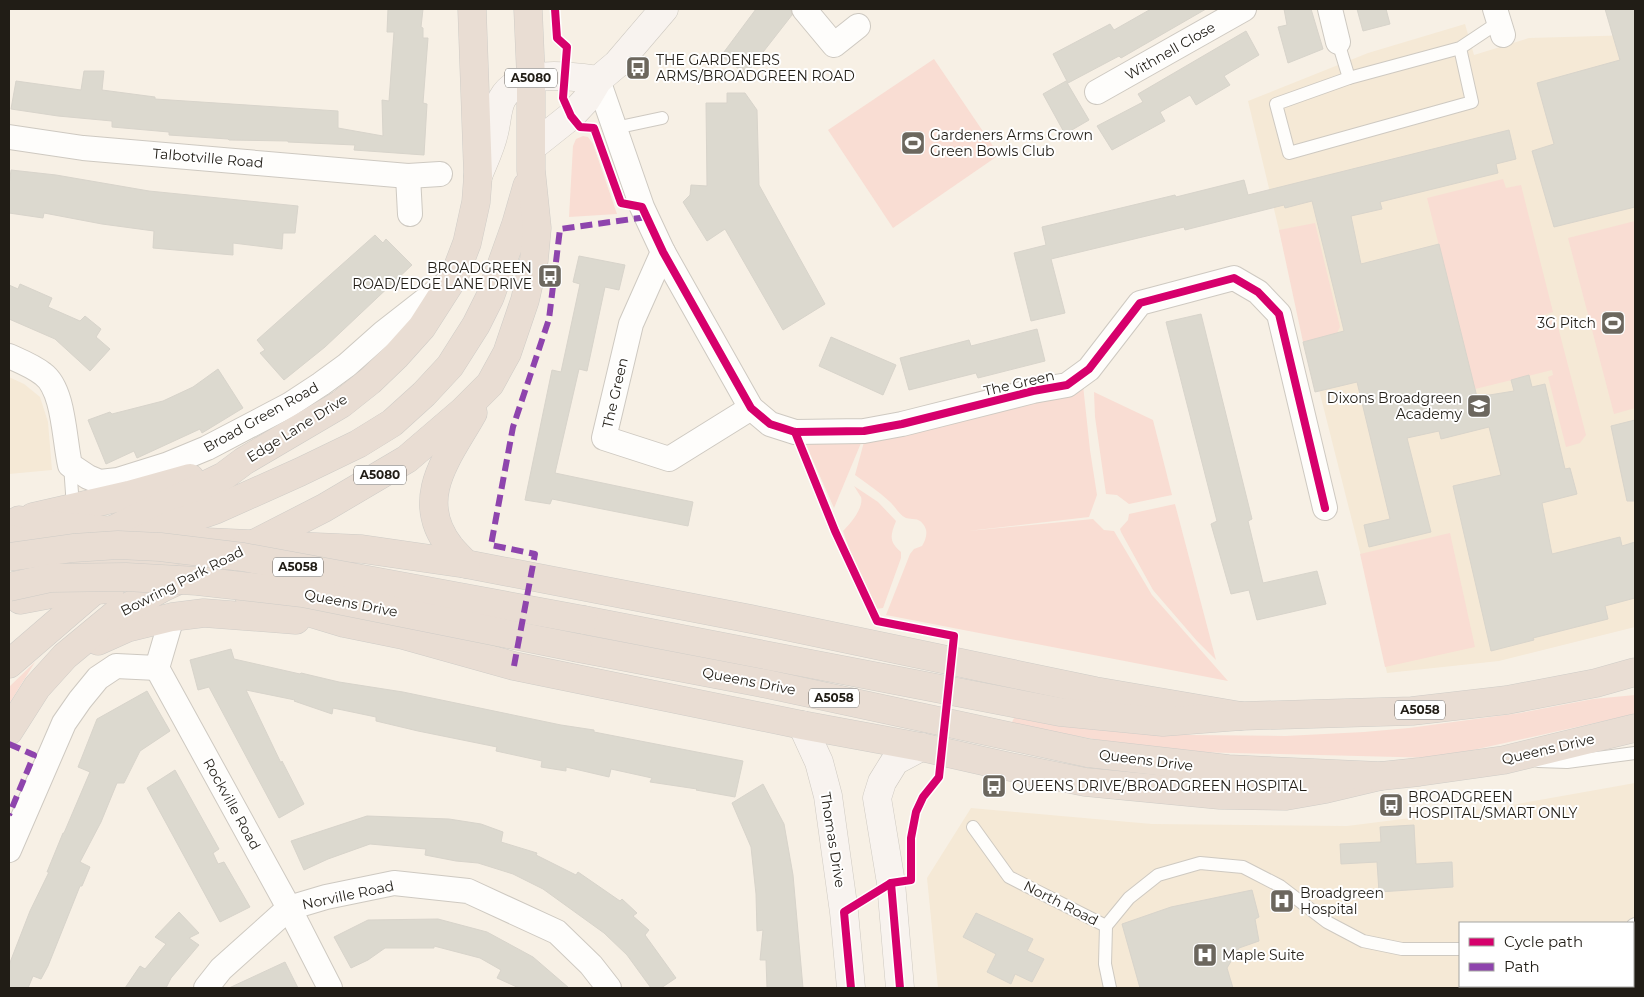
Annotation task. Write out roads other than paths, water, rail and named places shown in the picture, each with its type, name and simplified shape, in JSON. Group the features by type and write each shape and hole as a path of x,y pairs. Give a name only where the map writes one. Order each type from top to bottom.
{"highway":[{"name":"Edge Lane Drive","path":"12,601 84,571 114,530 234,468 340,404 370,381 422,327 454,278 467,243 476,202 478,176 472,9"},
{"name":"A5080","path":"253,544 324,508 407,459 463,412 490,384 507,353 525,300 534,260 537,228 532,159 528,9"},
{"path":"12,601 57,593 84,571 153,534 171,525 215,510 300,472 358,444 392,423 424,394 450,366 476,326 490,297 516,224 532,159"},
{"path":"466,564 449,546 436,518 433,503 435,485 443,466 490,384"},
{"path":"234,468 217,491 215,548 230,578 239,588 251,595"},
{"path":"12,527 73,507 130,495 234,468"},
{"path":"12,527 66,527 153,534 215,548"},
{"path":"12,527 84,571 164,587 251,595 344,623 403,635 514,666 802,725 921,747 1086,782 1220,795 1286,796 1381,776"},
{"path":"253,544 362,549 466,564 751,619 1094,691 1241,716"},
{"name":"Bowring Park Road","path":"72,650 117,613 164,587 215,548 253,544"},
{"name":"Queens Drive","path":"9,557 73,548 118,545 160,547 243,557 584,620 1060,712 1163,722 1241,716 1412,711 1508,700 1596,683 1635,672"},
{"path":"9,664 84,571 215,548"},
{"path":"72,650 91,626 95,613 84,571"},
{"path":"485,658 467,633 464,618 467,603 474,585 487,576 507,572"},
{"name":"Queens Drive","path":"12,601 50,578 126,577 207,582 303,593 762,683 1088,753 1228,769 1381,776 1504,760 1635,728"},
{"path":"72,650 127,628 172,617 204,613 344,623"},
{"name":"A5080","path":"9,731 38,687 72,650"}],"street":[{"path":"532,159 586,100 598,80 617,64 664,9"},
{"path":"804,9 834,44 858,26"},
{"name":"Withnell Close","path":"1097,92 1244,9"},
{"path":"1330,9 1338,42"},
{"path":"478,176 494,135 502,100 512,88 531,78 565,76 598,80"},
{"name":"The Green","path":"598,80 642,206 663,252 750,408 770,424 795,432 864,431 902,424 1034,391 1067,385 1089,369 1140,303 1234,278 1258,292 1279,314 1325,508"},
{"name":"Talbotville Road","path":"9,137 83,148 408,176 440,174"},
{"path":"408,176 410,214"},
{"name":"The Green","path":"663,252 631,324 604,438 669,459 750,408"},
{"name":"Broad Green Road","path":"70,465 88,477 100,482 118,480 166,465 207,448 289,405 321,384 347,365 382,333 454,278"},
{"path":"9,356 44,374 54,386 59,400 70,465"},
{"path":"9,850 64,723 80,700 98,678 116,666 157,668 172,617"},
{"name":"Rockville Road","path":"157,668 289,908 330,988"},
{"name":"Thomas Drive","path":"802,725 819,762 828,796 844,912 851,988"},
{"path":"900,988 892,883 877,798 882,782 895,761 921,747"},
{"name":"Norville Road","path":"206,988 221,969 289,908 394,883 468,892 556,932 591,965 608,988"}],"lane":[{"path":"1460,48 1472,102 1289,153 1276,104 1349,78 1460,48 1499,22"},
{"path":"1338,42 1349,78"},
{"path":"615,128 662,118"},
{"path":"70,465 73,507"},
{"path":"1596,683 1635,681"},
{"path":"1504,760 1567,762 1635,753"},
{"name":"North Road","path":"973,826 1009,877 1106,926 1129,898 1158,876 1200,863 1242,867 1280,886 1327,922 1363,941 1402,949 1459,949"},
{"path":"1106,926 1105,964 1110,988"}],"place":[{"name":"THE GARDENERS ARMS/BROADGREEN ROAD","path":"638,68"},
{"name":"Gardeners Arms Crown Green Bowls Club","path":"913,143"},
{"name":"BROADGREEN ROAD/EDGE LANE DRIVE","path":"550,276"},
{"name":"3G Pitch","path":"1613,323"},
{"name":"Dixons Broadgreen Academy","path":"1479,406"},
{"name":"QUEENS DRIVE/BROADGREEN HOSPITAL","path":"994,786"},
{"name":"BROADGREEN HOSPITAL/SMART ONLY","path":"1391,805"},
{"name":"Broadgreen Hospital","path":"1282,901"},
{"name":"Maple Suite","path":"1205,955"}]}
